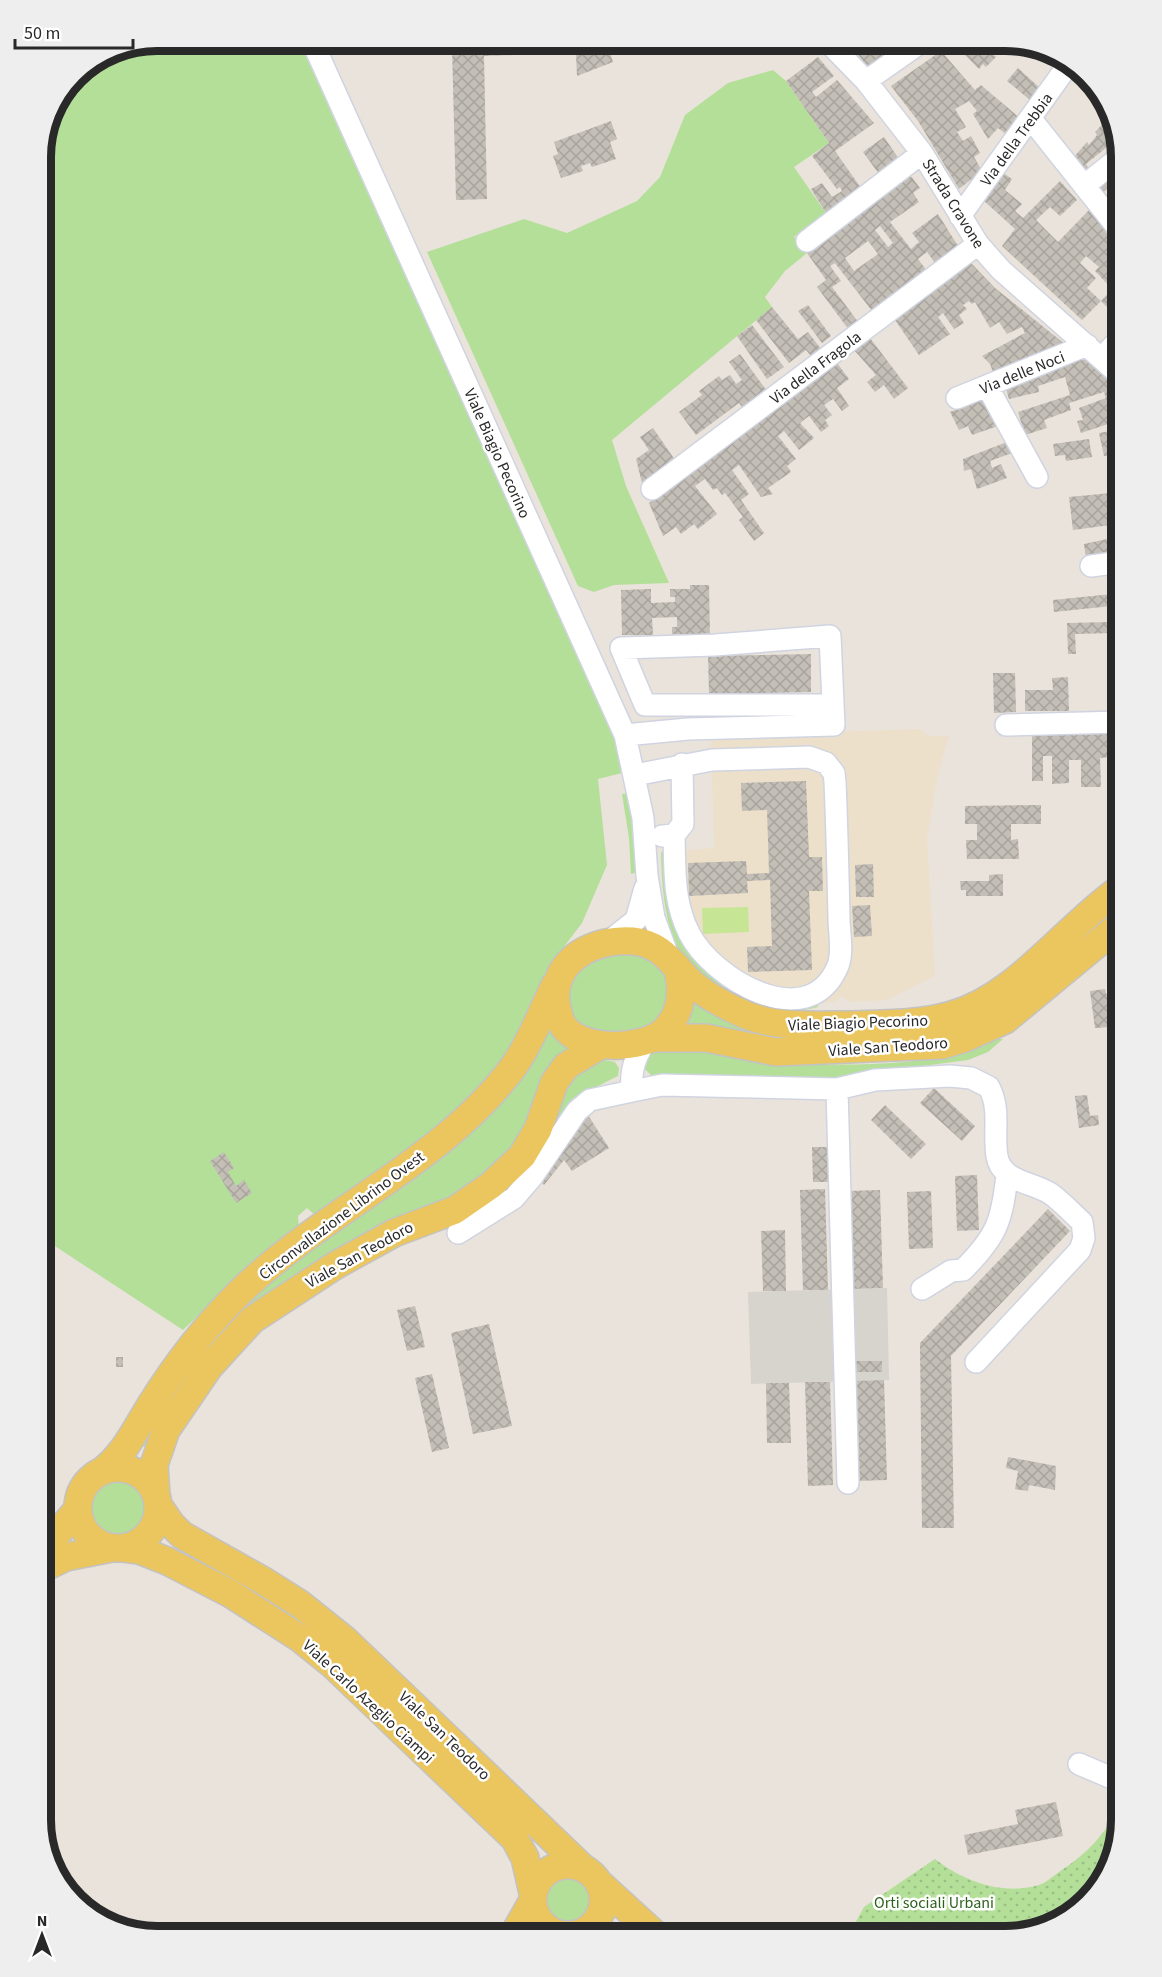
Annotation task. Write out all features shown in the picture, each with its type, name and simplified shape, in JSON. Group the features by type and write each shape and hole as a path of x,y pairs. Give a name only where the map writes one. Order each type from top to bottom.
{"main road":[{"name":"Viale Biagio Pecorino","path":"672,961 694,985 737,1011 778,1024 855,1025 930,1020 971,1008 1000,991 1111,897"},
{"name":"Viale San Teodoro","path":"650,1038 706,1038 776,1052 942,1045 965,1038 1005,1020 1111,933"},
{"path":"643,943 672,961 681,982 681,1002 664,1031 650,1038 604,1045 576,1038 562,1024 555,985 573,957 607,944 643,943"},
{"name":"Circonvallazione Librino Ovest","path":"101,1472 122,1454 151,1404 187,1352 239,1294 290,1250 452,1133 501,1083 516,1063 555,985"},
{"name":"Viale San Teodoro","path":"604,1045 566,1066 554,1083 538,1129 522,1156 491,1185 454,1210 394,1233 336,1265 252,1320 209,1367 166,1430 154,1465 157,1500 182,1535 291,1598 345,1640 646,1926"},
{"path":"51,1540 78,1509 84,1487 101,1472 120,1468 138,1473 152,1487 157,1500 152,1530 140,1542 66,1557 51,1564"},
{"path":"78,1509 85,1532 97,1542 117,1548"},
{"name":"Viale Carlo Azeglio Ciampi","path":"117,1548 152,1554 231,1594 271,1617 332,1664 515,1839 525,1858 532,1898"},
{"path":"518,1926 532,1898 536,1883 552,1868 562,1865 591,1875 602,1892 601,1912 591,1926"},
{"path":"532,1898 538,1920 544,1926"}],"street":[{"name":"Viale Biagio Pecorino","path":"317,51 625,735 646,837 647,876"},
{"name":"Strada Cravone","path":"837,51 866,81 922,153 978,244 1001,270 1111,367"},
{"path":"866,81 909,51"},
{"name":"Via della Trebbia","path":"960,216 1065,70"},
{"path":"1031,119 1111,219"},
{"path":"807,241 922,153"},
{"path":"1084,186 1111,164"},
{"name":"Via della Fragola","path":"652,489 978,244"},
{"path":"1094,352 1111,343"},
{"name":"Via delle Noci","path":"957,398 987,386 1094,352"},
{"path":"987,386 1037,477"},
{"path":"1092,566 1111,563"},
{"path":"625,735 678,729 834,725 830,636 715,645 621,648 645,705 833,705"},
{"path":"1006,724 1111,722"},
{"path":"635,775 682,764 712,760 809,757 826,763 831,768 836,782 840,961 825,987 807,995 770,996 732,980 705,957 690,934 678,903 674,880 674,835 683,824 682,764"},
{"path":"646,837 674,835"},
{"path":"607,944 636,920 642,906 647,876"},
{"path":"647,876 654,918 672,961"},
{"path":"632,1083 639,1050 650,1038"},
{"path":"604,1045 632,1083"},
{"path":"458,1233 514,1197 532,1178 577,1111 590,1100 632,1083 837,1089 874,1080 950,1076 982,1082 989,1087 995,1099 997,1156 1007,1174 1003,1213 994,1233 963,1270 951,1271 922,1289"},
{"path":"837,1089 848,1483"},
{"path":"976,1362 1080,1250 1084,1238 1082,1222 1050,1194 1007,1174"},
{"path":"1079,1764 1111,1778"}],"shaded area":[{"path":"920,729 928,736 949,736 938,773 927,838 935,976 887,1000 850,1002 842,996 834,1002 777,1004 714,975 669,852 714,848 711,736"},
{"path":"887,1288 889,1380 751,1384 748,1292"}],"green space":[{"path":"157,51 304,51 614,738 626,772 598,779 607,865 582,923 554,960 529,1018 491,1077 430,1132 316,1216 307,1208 298,1216 299,1229 256,1260 183,1330 51,1244 51,150 59,116 73,92 87,77 110,62 130,55"},
{"path":"773,70 786,81 829,143 794,167 826,213 794,237 807,253 785,271 765,297 772,307 612,440 626,486 669,583 614,585 594,592 578,586 427,252 524,219 567,233 637,201 660,177 685,115 728,83"},
{"path":"629,793 638,872 631,874 629,838 622,794"},
{"path":"665,848 676,918 777,1004 817,1003 818,1007 795,1012 770,1010 714,987 693,969 674,940 665,906 661,853"},
{"path":"748,907 749,932 703,934 702,908"},
{"path":"1111,907 1111,920 1006,1010 980,1026 965,1031 919,1040 776,1041 708,1027 681,1028 691,1001 732,1020 774,1032 793,1034 902,1033 944,1028 984,1013 1026,985"},
{"path":"632,950 664,966 673,998 652,1028 616,1037 579,1028 565,1000 570,981 584,961"},
{"path":"548,1024 576,1048 516,1148 467,1192 314,1269 148,1447 141,1446 158,1409 246,1299 377,1196"},
{"path":"994,1038 1003,1039 988,1052 968,1060 817,1080 652,1076 643,1067 647,1055 679,1048 697,1048 786,1063 850,1065 899,1062 942,1057"},
{"path":"600,1059 615,1062 619,1068 618,1076 572,1099 515,1189 478,1205 567,1077"},
{"path":"118,1476 130,1478 140,1485 147,1495 149,1507 147,1519 140,1529 130,1536 118,1538 106,1536 96,1529 89,1519 87,1507 89,1495 96,1485 106,1478"},
{"name":"Orti sociali Urbani","path":"1111,1821 1103,1861 1093,1879 1075,1900 1046,1918 1005,1926 854,1926 864,1907 935,1859 971,1880 1011,1889 1025,1888 1042,1884 1070,1865"},
{"path":"568,1875 577,1877 588,1886 593,1900 591,1909 582,1920 568,1925 559,1923 548,1914 543,1900 545,1891 554,1880"}],"building":[{"path":"452,51 543,51 543,54 484,56 487,199 456,200"},
{"path":"585,51 609,51 613,62 577,76 576,54"},
{"path":"855,51 887,52 868,67"},
{"path":"941,51 975,90 981,85 1021,119 1010,137 998,128 988,139 973,114 977,111 969,101 955,109 966,127 957,132 963,141 971,136 980,153 974,157 982,171 959,189 918,121 891,86"},
{"path":"961,51 989,51 996,57 986,67 983,64 979,69"},
{"path":"818,57 834,76 812,92 816,97 837,80 874,123 835,151 861,188 826,213 811,189 822,183 832,197 842,191 840,187 837,189 812,156 829,143 786,81"},
{"path":"1018,68 1040,88 1030,100 1007,81"},
{"path":"611,121 617,139 610,142 616,159 592,167 590,163 581,166 583,171 561,178 553,156 558,154 554,142"},
{"path":"1105,122 1110,144 1086,164 1089,169 1084,173 1073,158 1087,142 1089,145 1097,135 1095,132"},
{"path":"884,137 899,159 879,174 863,152"},
{"path":"1002,172 1012,179 1005,190 1022,204 1015,211 1023,218 1060,181 1077,200 1060,216 1050,207 1036,220 1058,242 1090,209 1111,234 1111,288 1095,271 1099,267 1086,256 1080,263 1096,278 1087,288 1101,301 1082,320 1002,246 1015,229 983,200"},
{"path":"1111,173 1111,186 1101,194 1095,187"},
{"path":"911,176 920,188 913,193 919,202 890,222 911,249 919,242 912,233 938,214 958,246 936,264 927,252 918,259 927,271 872,311 835,263 830,266 841,281 832,287 859,323 849,330 817,287 826,280 807,253","holes":["880,226 893,243 888,247 875,230","868,241 878,254 854,271 845,258"]},
{"path":"971,263 995,288 1066,345 993,372 990,364 982,356 1025,333 1022,327 1007,334 999,322 990,328 975,302 972,304 969,301 963,305 967,309 959,315 964,323 954,329 943,313 938,317 950,334 919,355 895,320"},
{"path":"1111,290 1111,311 1101,301"},
{"path":"808,305 831,336 822,343 798,311"},
{"path":"772,307 798,339 808,332 821,349 811,356 806,350 789,363 756,320"},
{"path":"752,325 784,367 767,379 737,336"},
{"path":"870,338 908,388 894,399 884,385 875,392 867,382 876,375 854,350"},
{"path":"740,354 767,391 743,408 739,403 696,435 679,412 702,395 699,391 719,376 722,380 730,375 736,384 742,380 729,362"},
{"path":"1082,356 1111,384 1111,423 1081,433 1077,421 1083,420 1079,408 1106,398 1104,392 1069,403 1071,410 1044,420 1047,428 1025,435 1018,412 1070,395 1065,377 1038,386 1039,392 1009,399 1006,389"},
{"path":"837,363 849,379 837,388 849,406 842,411 833,399 824,405 832,415 825,420 829,426 821,432 809,416 800,423 814,438 799,450 784,431 778,436 796,459 787,466 791,472 768,488 773,494 761,497 739,465 732,470 749,494 741,500 764,533 754,541 739,520 743,517 725,493 722,495 717,488 713,490 705,479 695,486 717,514 698,529 694,524 681,534 676,527 663,536 649,503"},
{"path":"983,399 998,426 972,435 968,426 959,430 950,412"},
{"path":"653,428 675,460 642,483 636,459 649,450 640,437"},
{"path":"1111,431 1111,456 1104,456 1099,433"},
{"path":"1089,439 1092,457 1066,461 1065,455 1055,456 1053,444"},
{"path":"1007,442 1012,453 990,461 992,468 1001,464 1007,478 977,489 971,469 964,471 963,459"},
{"path":"1111,493 1111,525 1073,530 1069,497"},
{"path":"1111,538 1111,558 1086,559 1084,544"},
{"path":"690,585 709,585 710,638 690,638 689,634 672,634 672,627 677,627 677,617 652,618 653,635 622,635 621,590 651,589 651,603 675,602 675,597 670,597 670,589 690,589"},
{"path":"1111,594 1111,606 1054,612 1053,600"},
{"path":"1111,622 1111,633 1075,634 1076,654 1068,654 1067,623"},
{"path":"811,654 811,692 709,694 708,656"},
{"path":"993,673 1015,673 1016,712 994,713"},
{"path":"1068,677 1069,711 1025,711 1025,690 1053,690 1052,678"},
{"path":"1111,733 1111,788 1109,757 1100,758 1101,787 1081,787 1081,760 1069,760 1069,783 1052,784 1052,756 1043,756 1043,781 1032,781 1032,734"},
{"path":"806,781 809,857 822,857 823,891 809,891 812,970 748,972 747,947 772,946 770,880 747,881 748,893 689,896 688,863 746,861 747,874 769,873 767,810 742,811 741,783"},
{"path":"1041,805 1041,824 1011,824 1011,840 1018,839 1019,859 967,859 966,840 977,840 977,824 965,824 965,806"},
{"path":"873,864 874,897 856,897 855,865"},
{"path":"1003,874 1003,896 966,896 966,890 961,890 960,881 989,881 989,875"},
{"path":"870,905 872,936 854,937 852,906"},
{"path":"1105,989 1106,994 1111,993 1110,1027 1095,1028 1090,991"},
{"path":"934,1088 975,1126 962,1141 920,1103"},
{"path":"1087,1095 1090,1116 1098,1115 1099,1125 1079,1128 1075,1096"},
{"path":"885,1105 926,1144 911,1159 871,1120"},
{"path":"586,1112 609,1148 572,1171 564,1160 544,1185 539,1179"},
{"path":"812,1147 828,1147 828,1182 813,1182"},
{"path":"224,1152 234,1168 228,1172 236,1186 244,1180 252,1193 236,1203 210,1161"},
{"path":"977,1175 979,1230 957,1231 955,1176"},
{"path":"825,1189 828,1290 803,1290 800,1190"},
{"path":"880,1190 883,1288 851,1289 849,1191"},
{"path":"931,1191 933,1248 909,1249 907,1192"},
{"path":"1048,1209 1070,1231 951,1356 954,1528 922,1528 920,1343"},
{"path":"785,1230 786,1291 763,1291 761,1231"},
{"path":"415,1306 425,1347 407,1351 397,1310"},
{"path":"489,1324 512,1426 473,1434 451,1333"},
{"path":"116,1357 123,1357 123,1367 116,1367"},
{"path":"855,1361 882,1361 882,1372 855,1372"},
{"path":"432,1374 449,1448 432,1452 415,1378"},
{"path":"884,1380 887,1480 856,1481 854,1381"},
{"path":"805,1382 830,1382 833,1485 808,1486"},
{"path":"766,1383 789,1383 791,1443 767,1443"},
{"path":"1008,1457 1056,1466 1055,1490 1029,1485 1028,1491 1015,1489 1018,1471 1006,1468"},
{"path":"1056,1802 1063,1836 968,1855 964,1835 1018,1824 1015,1810"}]}
